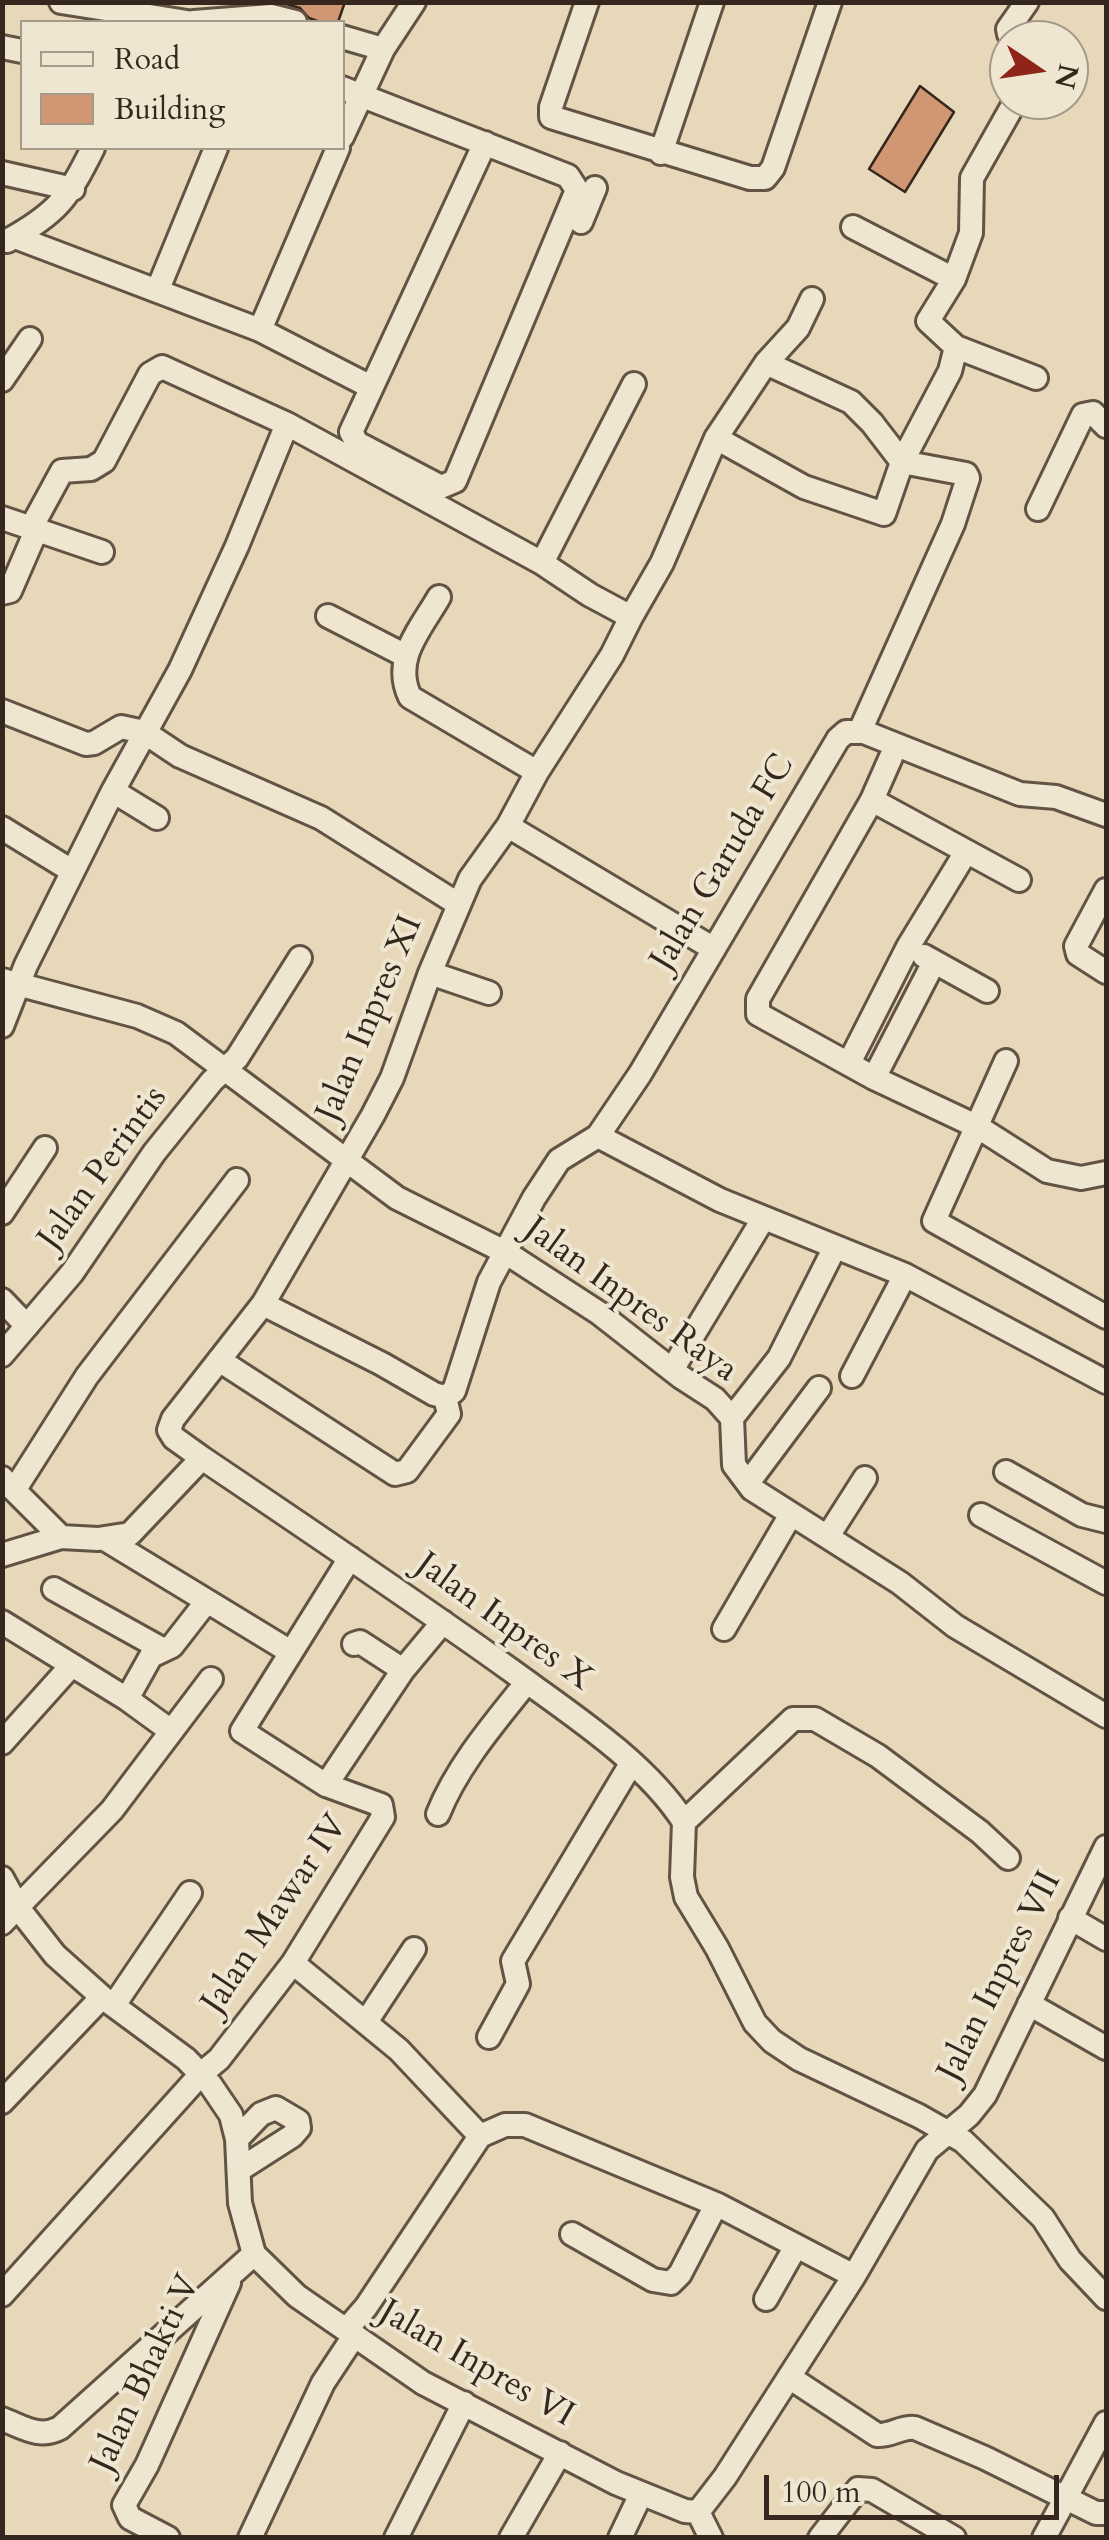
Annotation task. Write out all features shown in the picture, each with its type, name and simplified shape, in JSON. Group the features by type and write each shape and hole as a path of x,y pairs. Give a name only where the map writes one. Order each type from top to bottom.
{"street":[{"path":"61,2 135,9 182,20"},
{"path":"345,129 367,73 414,2"},
{"path":"587,2 550,107 552,117 750,178 765,178 773,168 830,2"},
{"path":"661,153 712,2"},
{"path":"204,20 273,9"},
{"path":"345,41 367,73 484,143 568,176 577,190 450,486 442,487 353,440 351,432 484,143"},
{"path":"1005,120 972,178 971,233 954,279 928,321 956,348 1036,378"},
{"path":"9,240 52,215 72,189 92,150"},
{"path":"158,289 215,150"},
{"path":"260,330 337,150"},
{"path":"2,173 72,189"},
{"path":"455,515 595,188"},
{"path":"854,227 954,279"},
{"path":"9,240 158,289 260,330 371,387"},
{"name":"Jalan Inpres XI","path":"346,1161 392,1078 430,973 470,880 508,826 537,772 612,654 662,563 716,438 766,363 798,328 812,300"},
{"path":"2,380 30,339"},
{"path":"716,438 804,487 881,514 886,512 902,462 950,371 956,348"},
{"path":"766,363 851,402 902,462 956,470 968,478 953,524 860,731 1020,794 1056,797 1106,815"},
{"path":"2,593 10,591 34,538 31,528 62,471 91,469 104,461 156,368 172,370 286,424 542,563 631,616"},
{"path":"542,563 634,384"},
{"path":"1038,508 1083,415 1093,413 1106,426"},
{"path":"2,1026 10,982 180,670 237,546 286,424"},
{"path":"2,518 102,552"},
{"path":"439,597 402,667 410,697 537,772"},
{"path":"328,616 406,656"},
{"path":"2,710 86,744 121,726 144,732 180,756 321,818 458,904"},
{"name":"Jalan Garuda FC","path":"219,1360 395,1474 407,1470 449,1414 446,1397 454,1391 489,1282 560,1160 598,1136 640,1074 838,738 846,732 860,731"},
{"path":"891,757 872,800 756,1007 763,1019 874,1078 978,1126 1047,1170 1081,1178 1106,1173"},
{"path":"113,792 156,818"},
{"path":"872,800 1020,880"},
{"path":"508,826 714,949"},
{"path":"2,828 72,871"},
{"path":"849,1064 908,947 966,852"},
{"path":"1106,890 1076,946 1078,954 1106,972"},
{"path":"908,947 987,990"},
{"name":"Jalan Perintis","path":"2,1355 72,1273 154,1153 237,1058 300,958"},
{"path":"874,1078 934,962"},
{"path":"430,973 490,993"},
{"name":"Jalan Inpres Raya","path":"10,982 136,1016 176,1033 397,1198 505,1252 600,1313 716,1399 732,1418 734,1465 748,1483"},
{"path":"1006,1060 934,1221 1106,1317"},
{"path":"598,1136 763,1219 906,1275 1106,1382"},
{"path":"2,1213 44,1148"},
{"name":"Jalan Inpres X","path":"346,1161 263,1304 173,1419 169,1430 202,1458 526,1682 631,1764 684,1822"},
{"path":"61,1537 9,1484 237,1180"},
{"path":"672,1370 763,1219"},
{"path":"732,1418 779,1358 834,1247"},
{"path":"852,1376 906,1275"},
{"path":"2,1300 27,1326"},
{"path":"263,1304 446,1397"},
{"path":"819,1388 748,1483 790,1516 913,1592 955,1626 1106,1716"},
{"path":"2,1554 61,1537 104,1539 130,1534 202,1458"},
{"path":"1006,1472 1082,1515 1106,1521"},
{"path":"828,1536 865,1478"},
{"path":"981,1515 1106,1583"},
{"path":"724,1630 790,1516"},
{"path":"104,1539 289,1651"},
{"path":"326,1786 242,1731 350,1558"},
{"path":"54,1589 162,1649"},
{"path":"127,1699 152,1656 172,1646 207,1601"},
{"path":"2,1622 127,1699 171,1731"},
{"name":"Jalan Mawar IV","path":"2,2295 219,2058 293,1964 383,1817 381,1805 372,1800 326,1786 403,1670 444,1622"},
{"path":"354,1644 360,1642 403,1670"},
{"path":"2,1743 71,1666"},
{"path":"11,1916 112,1810 211,1679"},
{"path":"438,1814 475,1751 526,1682"},
{"path":"1008,1858 980,1832 878,1756 815,1719 793,1719 684,1822 682,1877 686,1897 755,2023 772,2041 798,2059 948,2131 1043,2218 1070,2260 1106,2298"},
{"path":"489,2037 518,1984 512,1961 631,1764"},
{"name":"Jalan Inpres VII","path":"948,2131 969,2115 985,2095 1106,1847"},
{"path":"2,1878 11,1916 108,2001 158,2036 201,2074 231,2115 237,2139 240,2203 254,2254 60,2428 48,2435 40,2434 2,2419"},
{"path":"2,2102 108,2001 190,1893"},
{"path":"1070,1918 1106,1939"},
{"path":"366,2022 414,1949"},
{"path":"293,1964 418,2068 480,2136"},
{"path":"1029,2004 1106,2048"},
{"path":"237,2139 261,2114 276,2108 298,2121 299,2128 292,2136 238,2170"},
{"path":"250,2538 350,2333 480,2136 505,2125 525,2125 716,2204 854,2276"},
{"path":"710,2538 698,2512 854,2276 927,2150 948,2131"},
{"path":"572,2234 653,2280 671,2284 716,2204"},
{"path":"766,2300 796,2246"},
{"name":"Jalan Inpres VI","path":"254,2254 297,2296 423,2383 642,2494 685,2511 698,2512"},
{"name":"Jalan Bhakti V","path":"168,2538 130,2518 124,2505 147,2465 233,2275"},
{"path":"789,2378 877,2435 895,2433 906,2426 915,2428 1096,2513 1106,2512"},
{"path":"396,2538 464,2403"},
{"path":"1048,2536 1106,2424"},
{"path":"511,2538 560,2454"},
{"path":"820,2538 858,2489 872,2490 954,2538"},
{"path":"620,2538 642,2494"}],"building":[{"path":"279,2 345,2 339,20 314,20 300,8"},
{"path":"920,86 954,112 905,192 869,169"}]}
